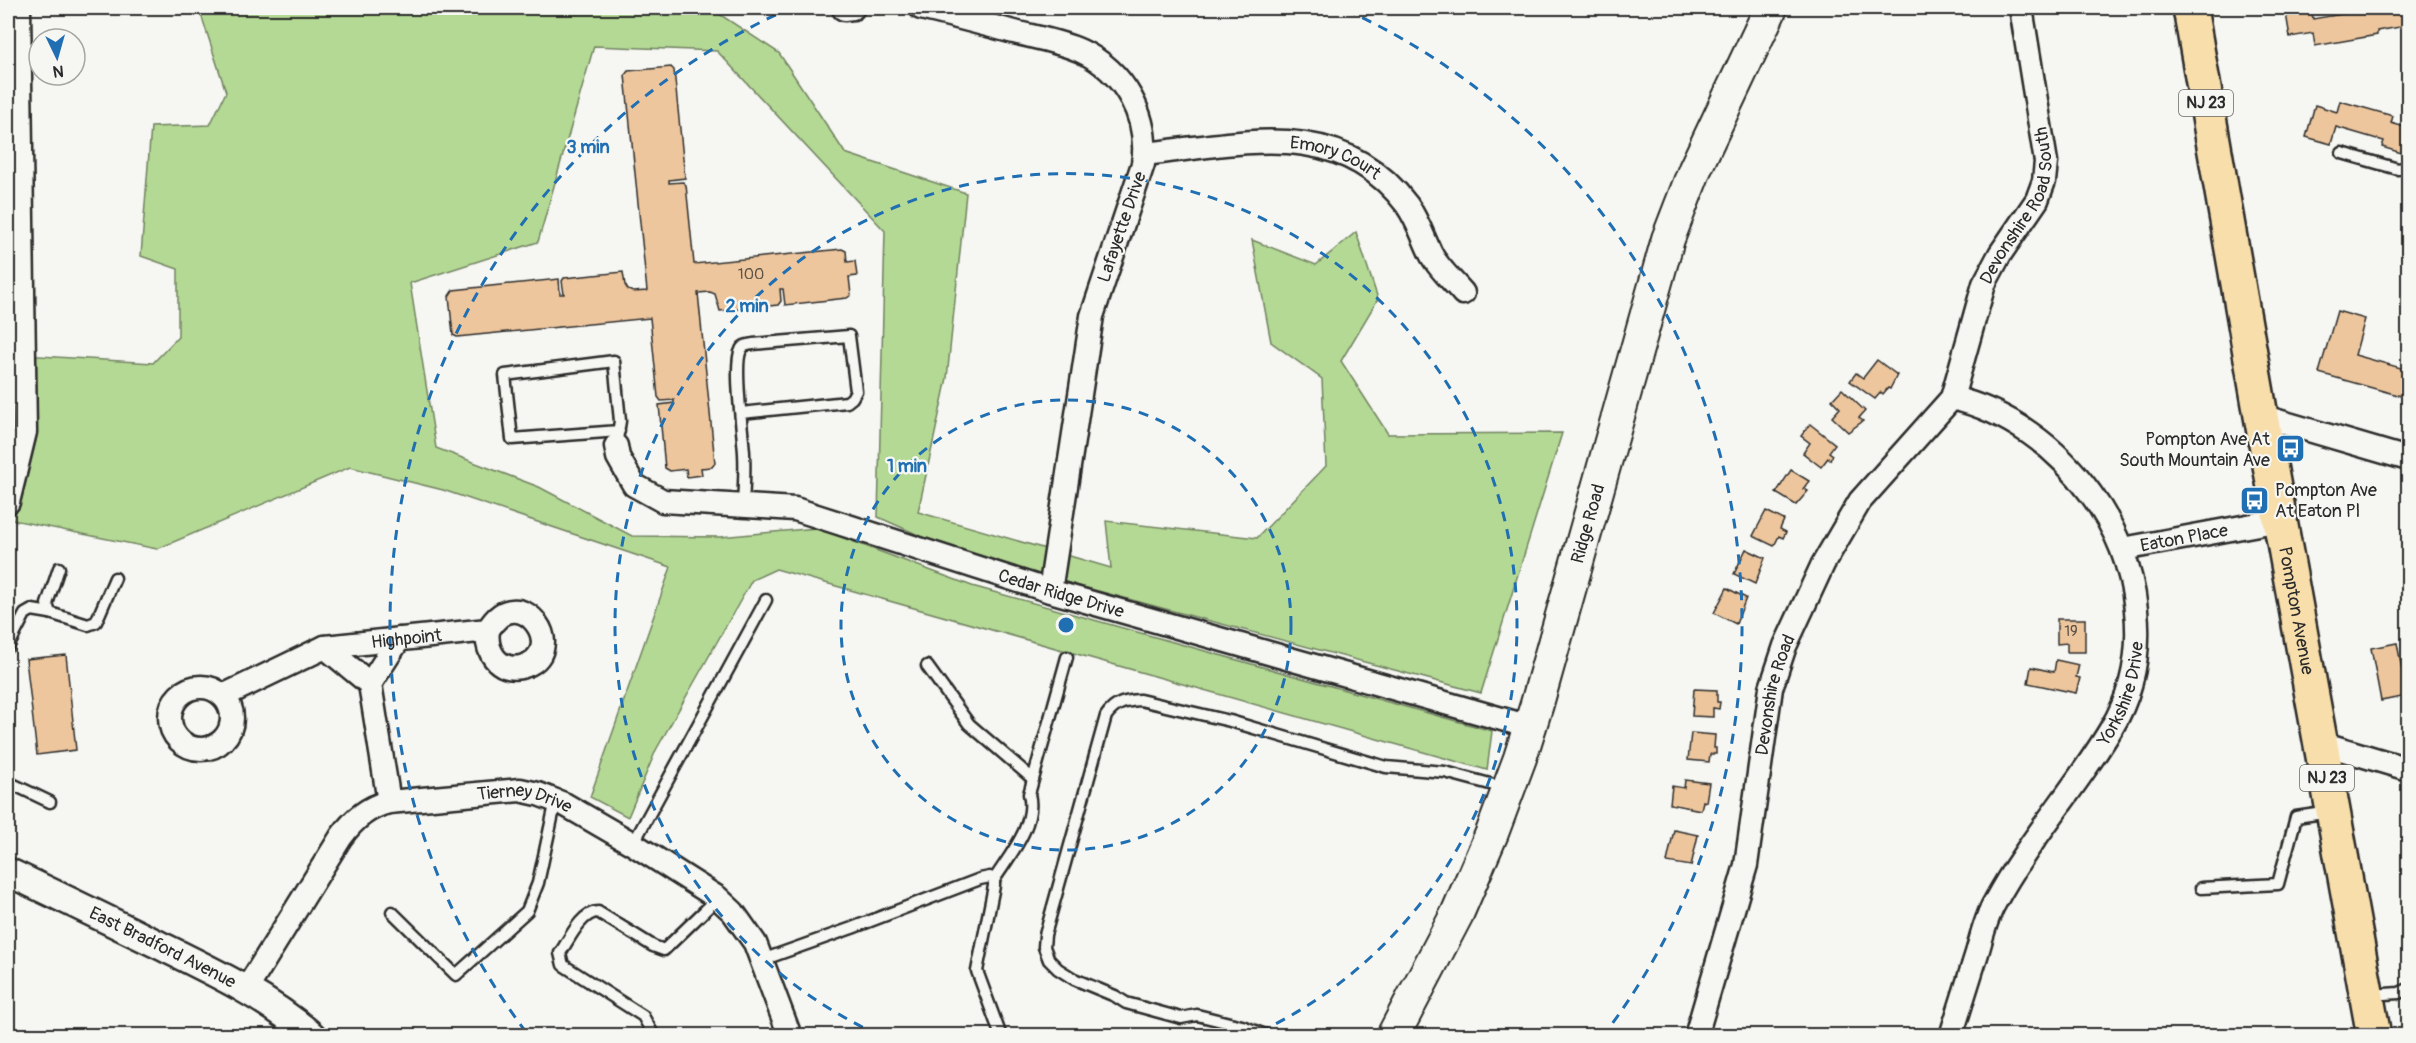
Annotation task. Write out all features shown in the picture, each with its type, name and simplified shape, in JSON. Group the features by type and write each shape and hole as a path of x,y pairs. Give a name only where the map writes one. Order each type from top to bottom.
{"main road":[{"name":"Ridge Road","path":"1393,1035 1457,914 1509,789 1530,727 1668,238 1695,169 1771,8"},
{"name":"Pompton Avenue","path":"2190,8 2261,416 2374,1035"}],"street":[{"path":"8,502 14,450 25,432 19,8"},
{"name":"Lafayette Drive","path":"921,8 1064,45 1094,58 1119,79 1135,105 1143,134 1145,154 1140,179 1092,316 1050,591"},
{"name":"Devonshire Road South","path":"1952,398 1984,284 2000,254 2037,200 2044,181 2045,153 2021,8"},
{"name":"Emory Court","path":"1145,154 1273,141 1312,144 1350,157 1381,178 1407,205 1432,255 1462,293"},
{"name":"Yorkshire Drive","path":"1952,398 1973,403 2022,428 2067,465 2094,497 2112,526 2129,570 2136,612 2135,656 2127,693 2112,728 1994,903 1953,1035"},
{"name":"Devonshire Road","path":"1696,1035 1746,865 1771,688 1785,645 1823,564 1860,501 1952,398"},
{"path":"2261,416 2409,459"},
{"name":"Cedar Ridge Drive","path":"618,438 618,458 634,485 663,501 795,509 1050,591 1530,727"},
{"name":"Eaton Place","path":"2122,549 2280,520"},
{"name":"Highpoint","path":"223,696 325,647 488,630"},
{"path":"389,802 370,684 399,639"},
{"name":"Highpoint","path":"325,647 370,684"},
{"path":"2321,743 2409,769"},
{"name":"Tierney Drive","path":"246,990 349,825 369,809 389,802 520,790 556,800 633,844 718,898 745,927 762,960 790,1035"},
{"name":"East Bradford Avenue","path":"8,872 194,962 272,1005 312,1035"}],"lane":[{"path":"2342,153 2398,169 2409,167"},
{"path":"741,413 847,402 856,391 849,336 745,346 741,349 738,364 741,413 745,465 743,505"},
{"path":"614,361 621,421 618,438 512,439 505,375 614,361"},
{"path":"50,613 47,604 59,568"},
{"path":"8,647 25,614 32,610 88,625 96,622 115,578"},
{"path":"633,844 766,600"},
{"path":"1001,1035 977,971 994,880 1018,842 1031,813 1032,805 1029,794 1067,657"},
{"path":"927,666 969,724 1033,778"},
{"path":"1268,1035 1197,1015 1181,1018 1126,1003 1074,979 1049,960 1044,947 1045,935 1106,716 1113,706 1126,701 1140,700 1230,722 1386,767 1445,772 1509,789"},
{"path":"8,782 50,802"},
{"path":"392,912 456,975 527,911 538,883 556,800"},
{"path":"2201,888 2278,884 2296,817 2334,812"},
{"path":"762,960 980,879 986,877 994,880"},
{"path":"654,1035 643,1016 563,965 560,953 583,919 593,912 598,912 653,946 664,950 718,898"},
{"path":"2367,995 2399,993 2409,989"}],"green space":[{"path":"199,8 710,8 779,53 845,153 966,193 947,378 918,512 1111,568 1106,521 1257,538 1326,466 1322,379 1271,342 1252,240 1316,265 1356,232 1378,299 1341,361 1388,434 1562,433 1481,693 1072,584 932,541 878,517 885,231 717,51 594,46 538,242 410,283 436,448 539,487 632,536 720,537 817,528 972,586 1492,731 1487,770 776,569 752,580 656,750 628,817 590,797 671,567 443,490 350,467 157,549 8,519 8,462 23,355 153,363 178,337 178,269 141,256 151,127 210,125 226,92"}],"building":[{"path":"2285,8 2311,8 2313,19 2371,8 2403,8 2406,26 2377,31 2377,35 2315,46 2313,33 2290,37"},
{"path":"671,67 674,70 685,178 669,180 669,183 683,182 686,185 694,264 842,249 846,251 847,262 855,261 857,276 849,277 851,295 847,298 785,305 783,289 780,289 781,301 778,305 720,311 715,294 698,293 715,463 712,467 701,468 702,475 687,477 686,469 670,471 665,468 659,405 674,403 674,400 661,401 658,397 650,318 457,337 453,335 449,296 453,290 559,279 560,294 564,294 562,281 564,278 623,272 628,290 647,291 625,75 628,71"},
{"path":"2340,101 2393,116 2391,123 2408,128 2408,155 2382,147 2384,141 2336,127 2331,144 2306,137 2315,105 2337,112"},
{"path":"2337,311 2365,319 2355,355 2408,370 2408,398 2319,373"},
{"path":"1877,360 1897,375 1890,389 1888,388 1883,394 1881,392 1875,399 1850,381 1856,373 1863,378"},
{"path":"1842,389 1865,411 1859,418 1863,421 1848,432 1832,417 1840,408 1832,400"},
{"path":"1810,424 1835,444 1829,452 1833,455 1830,460 1828,458 1821,467 1803,453 1810,443 1801,436"},
{"path":"1791,470 1809,481 1803,489 1808,491 1796,505 1776,493"},
{"path":"1766,511 1784,520 1780,529 1786,532 1783,538 1779,536 1774,546 1753,536"},
{"path":"1746,549 1765,558 1755,584 1734,574"},
{"path":"1727,588 1746,598 1736,624 1714,613"},
{"path":"2057,619 2085,619 2085,652 2067,652 2067,643 2057,644"},
{"path":"2397,643 2407,696 2381,701 2371,648"},
{"path":"66,655 76,750 37,755 26,659"},
{"path":"2056,660 2079,665 2076,677 2080,678 2076,693 2028,683 2031,667 2054,672"},
{"path":"1694,689 1717,690 1719,709 1713,708 1713,717 1692,716"},
{"path":"1691,733 1715,735 1716,754 1710,754 1709,762 1688,760"},
{"path":"1685,780 1709,783 1706,802 1703,801 1701,810 1670,804 1672,786 1684,788"},
{"path":"1674,830 1698,835 1691,866 1667,862"}],"place":[{"name":"Pompton Ave At South Mountain Ave","path":"2291,449"},
{"name":"Pompton Ave At Eaton Pl","path":"2254,500"}]}
